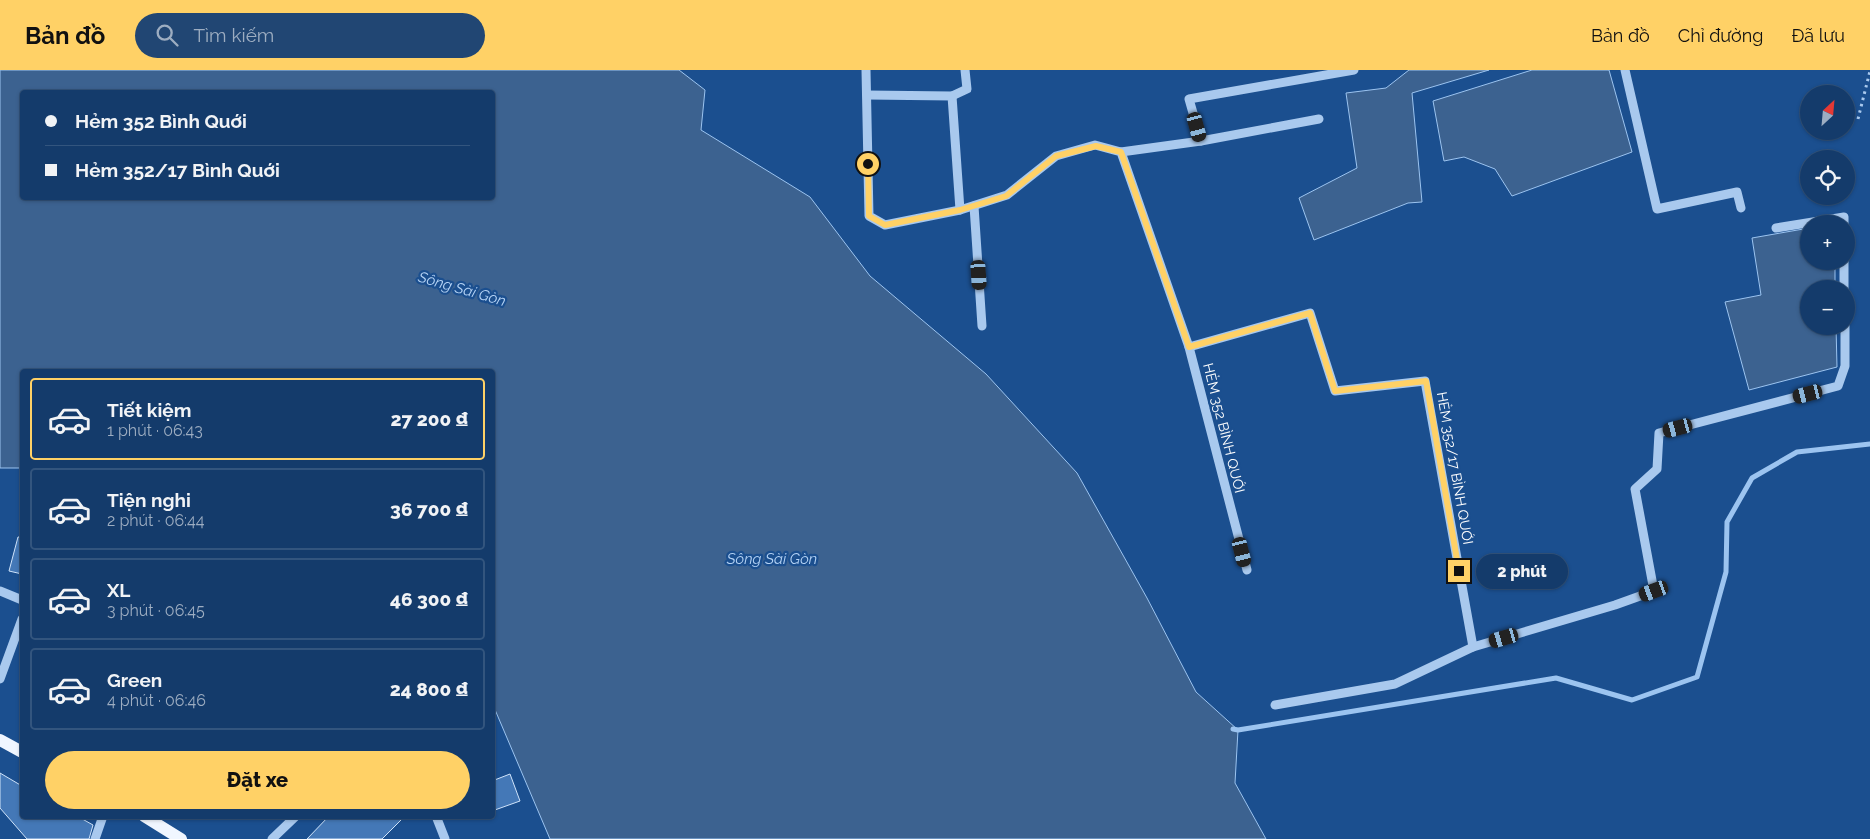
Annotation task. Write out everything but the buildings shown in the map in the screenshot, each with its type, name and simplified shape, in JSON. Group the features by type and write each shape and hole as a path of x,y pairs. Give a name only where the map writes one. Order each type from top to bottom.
{"main road":[{"path":"0,740 20,751"},
{"path":"149,819 181,839"}],"street":[{"path":"866,70 869,216 885,225 960,210 1006,196 1056,156 1096,146 1121,152 1201,141 1319,119"},
{"path":"867,95 952,96 967,88 966,70"},
{"path":"1201,141 1189,99 1354,70"},
{"path":"1625,70 1657,209 1737,192 1740,208"},
{"path":"952,96 960,210"},
{"name":"HẺM 352 BÌNH QUỚI","path":"1121,152 1189,347 1247,570"},
{"path":"974,206 982,326"},
{"path":"1776,228 1800,224"},
{"name":"HẺM 352/17 BÌNH QUỚI","path":"1189,347 1310,313 1335,391 1426,381 1472,647"},
{"path":"1275,705 1396,684 1472,647 1654,591 1635,490 1657,469 1659,433 1838,386 1845,366 1845,335"},
{"path":"0,591 20,599"},
{"path":"0,679 20,624"},
{"path":"95,839 102,819"},
{"path":"272,839 293,819"},
{"path":"437,819 445,839"}],"path":[{"path":"1858,119 1870,71"}],"water":[{"name":"Sông Sài Gòn","path":"0,70 679,70 705,90 701,130 810,197 870,276 986,374 1077,473 1147,598 1196,692 1238,730 1235,783 1266,839 550,839 495,710 495,369 20,369 20,468 0,468"},
{"path":"1409,70 1489,70 1412,93 1422,202 1408,203 1314,240 1299,198 1357,168 1346,93 1386,88"},
{"path":"1532,70 1609,70 1632,152 1512,196 1495,169 1464,157 1444,161 1433,101"},
{"path":"1800,230 1800,270 1835,270 1835,280 1800,280 1800,335 1836,335 1837,367 1749,390 1725,302 1761,295 1752,238"}],"waterway":[{"path":"1233,729 1238,730 1556,678 1632,700 1697,677 1726,572 1727,522 1752,478 1797,452 1870,444"}],"route":[{"path":"868,164 869,216 885,225 960,210 1006,196 1056,156 1096,146 1121,152 1189,347 1310,313 1335,391 1426,381 1459,571"}]}
